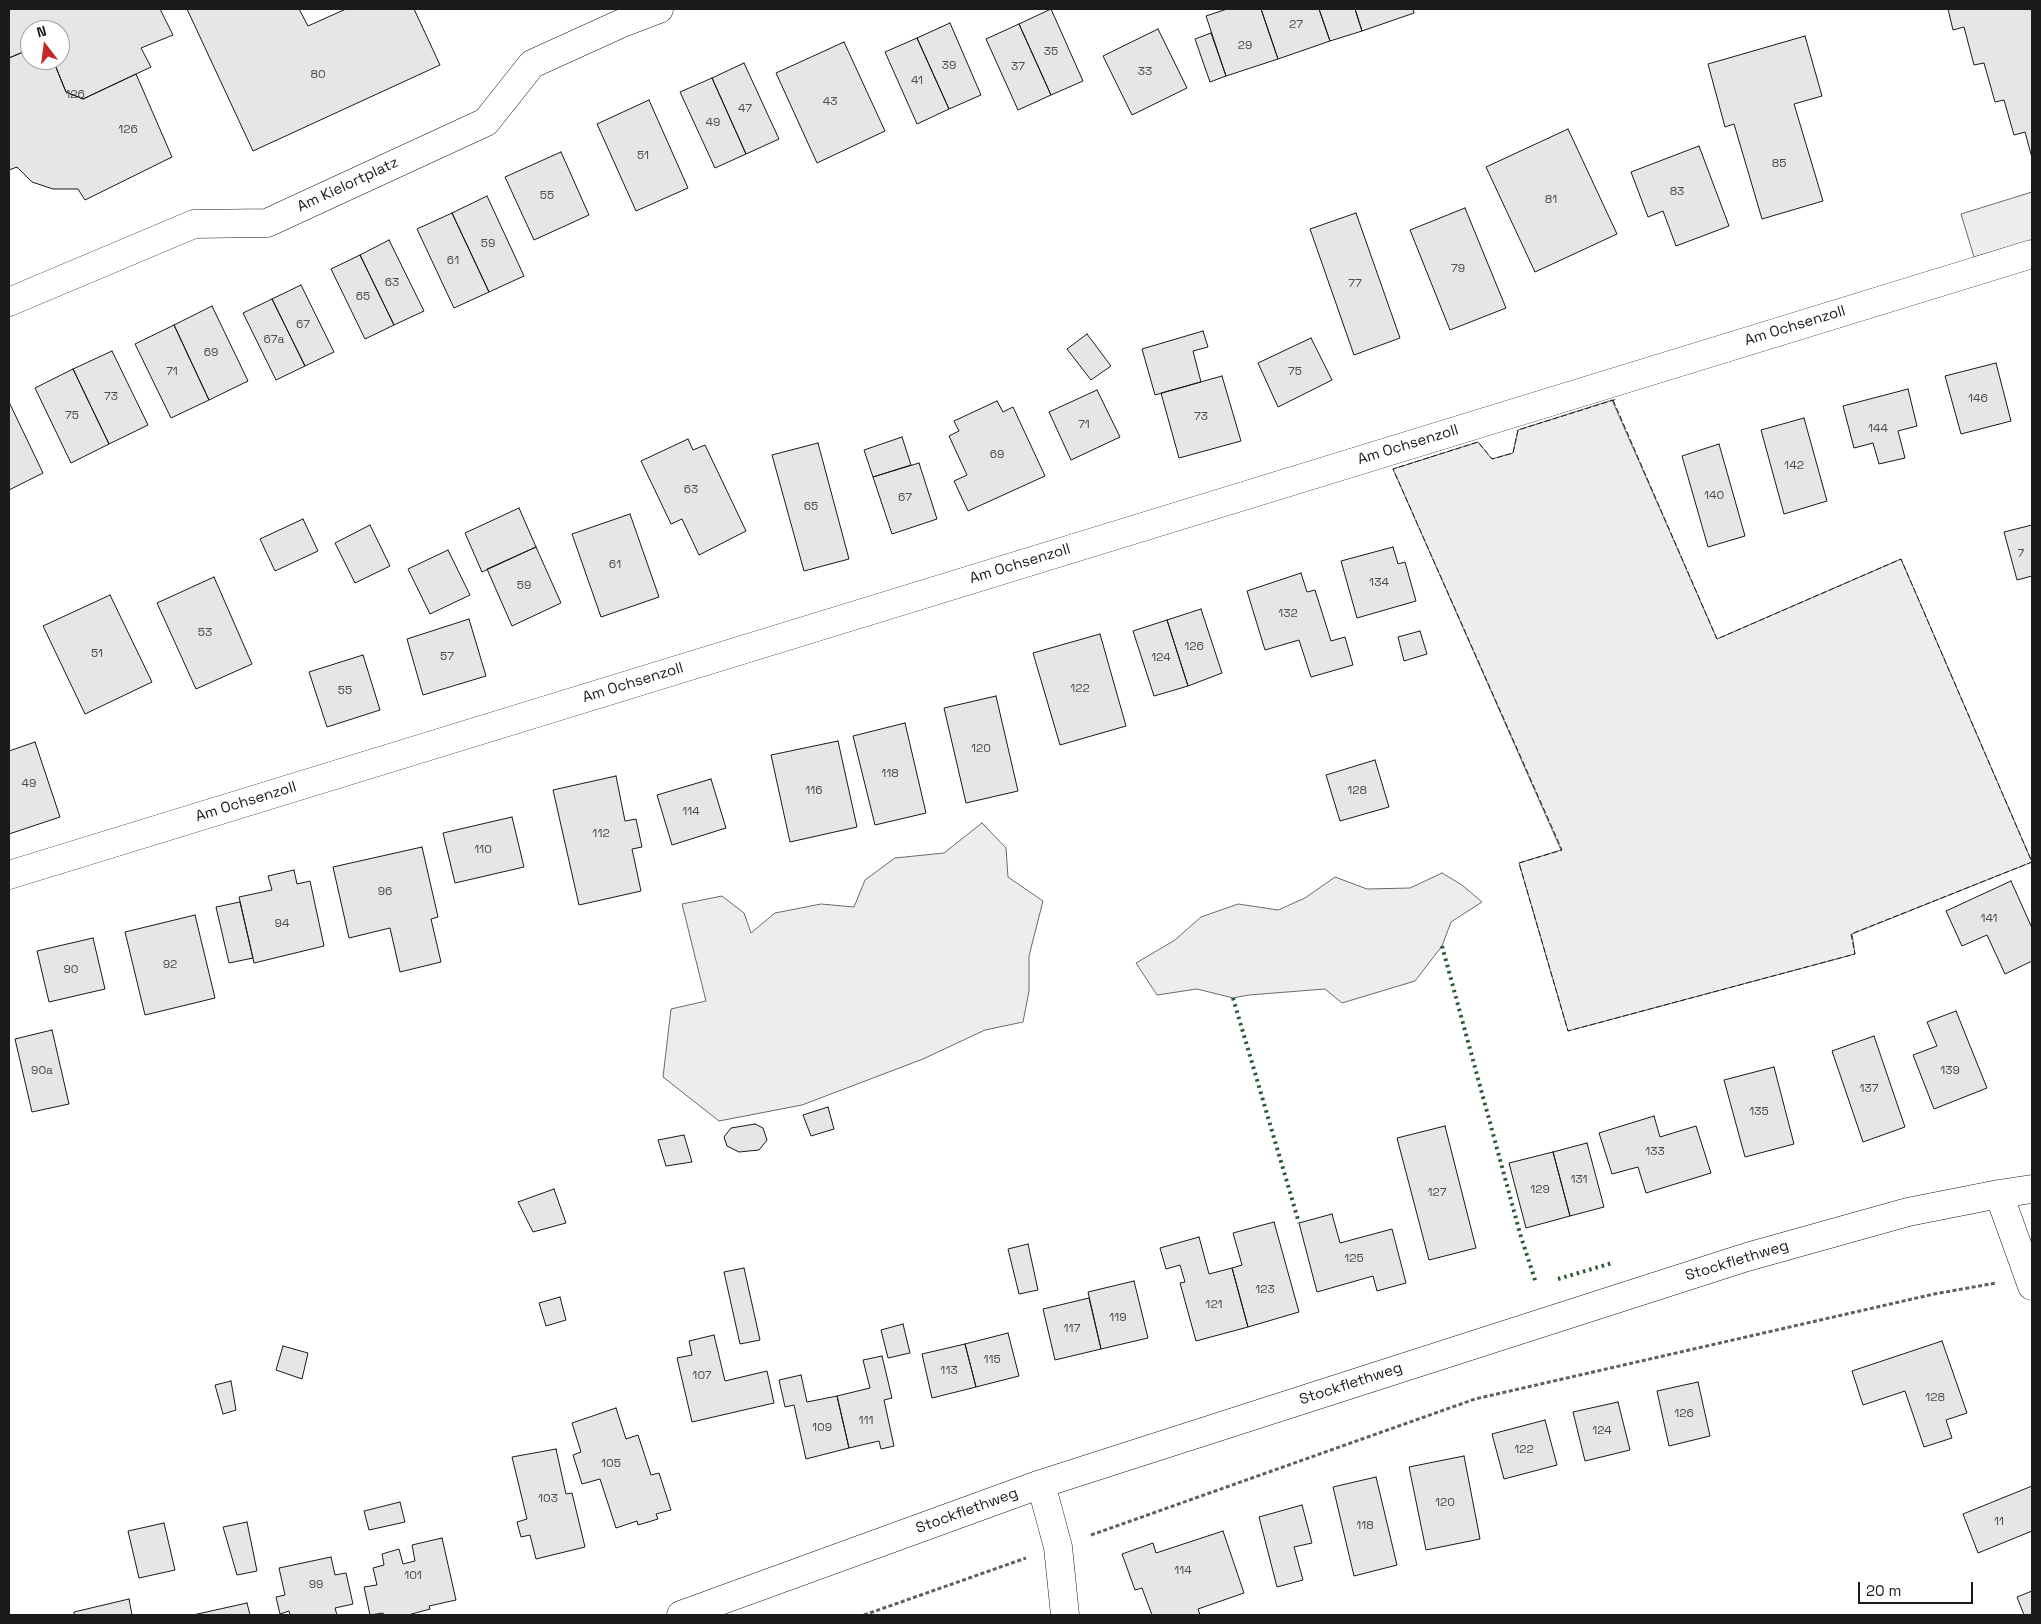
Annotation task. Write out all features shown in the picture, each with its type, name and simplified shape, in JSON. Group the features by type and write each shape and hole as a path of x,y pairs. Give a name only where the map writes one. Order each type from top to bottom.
{"street":[{"name":"Am Kielortplatz","path":"9,302 194,224 267,223 486,122 532,64 620,24 659,9"},
{"name":"Am Ochsenzoll","path":"9,875 2032,254"},
{"name":"Stockflethweg","path":"680,1615 1041,1484 1747,1257 1908,1212 1999,1194 2032,1190"},
{"path":"1999,1194 2030,1282"},
{"path":"1041,1484 1058,1547 1065,1615"}],"path":[{"path":"864,1615 1475,1399 1934,1294 2030,1282"}],"shaded area":[{"path":"2032,192 2032,240 1974,257 1961,214"},
{"path":"1612,400 1717,639 1901,559 2032,862 1852,934 1855,954 1568,1031 1519,863 1561,850 1393,469 1478,442 1492,459 1513,453 1518,430"},
{"path":"982,823 1006,848 1008,877 1043,901 1029,956 1029,991 1023,1022 985,1030 923,1059 802,1105 719,1121 663,1077 671,1009 706,1001 682,904 722,896 744,913 751,933 775,913 821,904 854,907 865,880 895,858 944,853"},
{"path":"1442,873 1462,885 1482,902 1451,922 1442,946 1415,981 1342,1003 1325,989 1233,998 1197,989 1157,995 1136,963 1175,940 1201,917 1238,904 1278,910 1305,898 1335,877 1367,889 1410,888"}],"building":[{"path":"9,9 160,9 173,35 141,48 151,67 83,99 66,92 57,70 70,70 70,20 20,20 20,53 9,58"},
{"path":"187,9 299,9 308,26 346,9 414,9 440,65 253,151"},
{"path":"1051,9 1083,81 1051,95 1019,24"},
{"path":"1227,9 1261,9 1278,59 1226,76 1206,16"},
{"path":"1261,9 1319,9 1330,41 1278,59"},
{"path":"1319,9 1355,9 1362,31 1330,41"},
{"path":"1355,9 1413,9 1414,13 1362,31"},
{"path":"1948,9 2032,9 2032,158 2025,132 2014,135 2004,100 1995,102 1984,63 1974,65 1964,27 1953,30"},
{"path":"950,23 981,95 949,109 917,38"},
{"path":"1019,24 1051,95 1018,110 986,39"},
{"path":"1158,29 1187,88 1132,115 1103,56"},
{"path":"1211,33 1226,76 1210,82 1195,39"},
{"path":"1805,36 1822,96 1794,104 1823,201 1762,219 1734,124 1725,127 1708,64"},
{"path":"917,38 949,109 917,124 885,52"},
{"path":"844,42 885,131 817,163 776,73"},
{"path":"20,53 20,70 57,70 66,92 83,99 136,74 172,157 85,200 78,189 53,189 32,182 17,167 9,170 9,58"},
{"path":"744,63 779,139 746,154 712,78"},
{"path":"712,78 746,154 715,168 680,92"},
{"path":"649,100 688,188 636,211 597,124"},
{"path":"1568,129 1617,234 1535,272 1486,167"},
{"path":"1699,146 1729,226 1676,246 1663,211 1648,217 1631,172"},
{"path":"561,152 589,215 534,240 505,177"},
{"path":"487,196 524,276 489,292 452,213"},
{"path":"1465,208 1506,308 1450,330 1410,230"},
{"path":"452,213 489,292 454,308 417,229"},
{"path":"1356,213 1400,338 1354,355 1310,229"},
{"path":"389,240 424,311 394,325 360,255"},
{"path":"360,255 394,325 365,339 331,269"},
{"path":"301,285 334,352 305,366 272,299"},
{"path":"272,299 305,366 276,380 243,313"},
{"path":"212,306 248,381 209,400 174,325"},
{"path":"174,325 209,400 171,418 135,344"},
{"path":"1203,331 1208,347 1193,351 1201,382 1155,395 1142,349"},
{"path":"1087,334 1111,366 1091,380 1067,349"},
{"path":"1311,338 1332,380 1278,407 1258,363"},
{"path":"112,351 148,425 109,444 73,369"},
{"path":"1996,363 2011,421 1961,434 1945,376"},
{"path":"73,369 109,444 71,463 35,388"},
{"path":"1222,376 1241,441 1179,458 1161,393"},
{"path":"1908,389 1917,426 1898,431 1905,458 1879,464 1873,443 1854,448 1843,406"},
{"path":"1097,390 1120,437 1071,460 1049,412"},
{"path":"997,401 1003,412 1013,407 1045,476 968,511 954,481 967,475 949,436 959,431 954,421"},
{"path":"9,402 43,473 9,490"},
{"path":"1804,418 1827,501 1784,514 1761,430"},
{"path":"902,437 911,465 873,477 864,450"},
{"path":"688,439 693,450 705,445 746,531 699,555 682,519 671,524 641,461"},
{"path":"818,443 849,559 804,571 772,455"},
{"path":"1719,444 1745,536 1708,547 1682,456"},
{"path":"919,463 937,519 892,534 873,477"},
{"path":"519,508 536,547 482,572 465,533"},
{"path":"630,514 659,597 601,617 572,534"},
{"path":"303,519 318,551 275,571 260,539"},
{"path":"370,525 390,566 355,583 335,543"},
{"path":"2032,525 2032,576 2017,580 2004,532"},
{"path":"536,547 561,603 512,626 487,569"},
{"path":"1393,547 1398,564 1405,562 1416,601 1357,618 1341,561"},
{"path":"448,550 470,595 430,614 408,569"},
{"path":"1301,573 1307,592 1315,590 1331,641 1345,637 1353,665 1311,677 1299,640 1265,650 1247,591"},
{"path":"214,577 252,664 196,689 157,603"},
{"path":"110,595 152,682 85,714 43,626"},
{"path":"1201,609 1222,673 1188,686 1167,620"},
{"path":"469,619 486,676 423,695 407,639"},
{"path":"1167,620 1188,686 1154,696 1133,631"},
{"path":"1420,631 1427,654 1404,661 1398,637"},
{"path":"1100,634 1126,726 1060,745 1033,653"},
{"path":"363,655 380,710 327,727 309,672"},
{"path":"996,696 1018,791 966,803 944,708"},
{"path":"905,723 926,813 875,825 853,736"},
{"path":"838,741 857,827 790,842 771,755"},
{"path":"35,742 60,817 9,834 9,751"},
{"path":"1375,760 1389,807 1340,821 1326,775"},
{"path":"616,776 625,821 636,819 642,847 632,849 641,891 579,905 553,790"},
{"path":"711,779 726,828 672,845 657,795"},
{"path":"512,817 524,867 455,883 443,833"},
{"path":"422,847 438,917 431,919 441,962 400,972 390,928 349,938 333,867"},
{"path":"294,870 297,884 310,881 324,946 254,963 239,897 272,890 268,876"},
{"path":"2011,881 2032,928 2032,961 2005,974 1987,935 1962,946 1946,911"},
{"path":"240,902 253,958 229,963 216,907"},
{"path":"195,915 215,998 145,1015 125,932"},
{"path":"93,938 105,989 49,1002 37,951"},
{"path":"1956,1011 1987,1088 1934,1109 1913,1055 1937,1046 1927,1022"},
{"path":"52,1030 69,1104 32,1112 15,1039"},
{"path":"1874,1036 1905,1127 1863,1142 1832,1051"},
{"path":"1774,1067 1794,1144 1745,1157 1724,1080"},
{"path":"828,1107 834,1129 811,1136 803,1115"},
{"path":"1654,1116 1660,1137 1696,1126 1711,1173 1646,1193 1638,1167 1612,1174 1599,1133"},
{"path":"755,1124 763,1128 767,1140 759,1150 739,1152 727,1146 724,1137 731,1128"},
{"path":"1445,1126 1476,1248 1429,1260 1397,1138"},
{"path":"684,1135 692,1162 666,1166 658,1140"},
{"path":"1587,1143 1604,1207 1570,1216 1553,1152"},
{"path":"1553,1152 1570,1216 1526,1228 1509,1163"},
{"path":"554,1189 566,1223 533,1232 518,1202"},
{"path":"1332,1214 1340,1243 1392,1229 1406,1283 1377,1291 1373,1276 1317,1292 1299,1223"},
{"path":"1274,1222 1299,1312 1248,1327 1232,1268 1242,1265 1233,1233"},
{"path":"1199,1237 1209,1274 1232,1268 1248,1327 1196,1341 1180,1283 1185,1282 1180,1265 1166,1269 1160,1248"},
{"path":"1028,1244 1038,1290 1019,1294 1008,1249"},
{"path":"744,1268 760,1340 740,1344 724,1272"},
{"path":"1134,1281 1148,1338 1101,1349 1088,1292"},
{"path":"560,1297 566,1320 546,1326 539,1303"},
{"path":"1089,1298 1101,1349 1055,1360 1043,1309"},
{"path":"903,1324 910,1353 888,1358 881,1330"},
{"path":"1008,1333 1019,1376 976,1387 965,1344"},
{"path":"714,1335 725,1381 767,1371 774,1403 692,1422 677,1358 692,1355 689,1341"},
{"path":"1942,1341 1967,1413 1946,1420 1952,1438 1924,1447 1905,1391 1863,1405 1852,1371"},
{"path":"965,1344 976,1387 932,1398 922,1354"},
{"path":"283,1346 308,1353 302,1379 276,1370"},
{"path":"882,1356 892,1398 884,1400 894,1446 881,1449 879,1441 849,1448 837,1396 870,1388 863,1360"},
{"path":"801,1375 807,1402 837,1396 849,1448 806,1459 794,1405 785,1407 779,1380"},
{"path":"231,1381 236,1410 223,1414 215,1385"},
{"path":"1698,1382 1710,1436 1669,1446 1657,1391"},
{"path":"1618,1402 1630,1450 1585,1461 1573,1412"},
{"path":"616,1408 626,1439 638,1435 651,1475 659,1473 671,1510 656,1514 658,1519 638,1525 637,1521 616,1528 600,1479 582,1484 573,1455 581,1452 572,1423"},
{"path":"1545,1420 1557,1465 1504,1479 1492,1434"},
{"path":"556,1449 566,1494 572,1493 585,1547 536,1559 530,1535 521,1537 517,1522 527,1519 512,1457"},
{"path":"1464,1456 1480,1539 1426,1550 1409,1467"},
{"path":"1376,1477 1397,1565 1354,1576 1333,1487"},
{"path":"2032,1486 2032,1531 1978,1553 1963,1514"},
{"path":"400,1502 405,1522 369,1530 364,1511"},
{"path":"1302,1505 1312,1543 1294,1547 1303,1580 1277,1587 1259,1517"},
{"path":"247,1522 257,1571 237,1575 223,1527"},
{"path":"164,1523 175,1570 139,1578 128,1531"},
{"path":"1223,1531 1244,1593 1198,1609 1200,1615 1152,1615 1142,1588 1135,1590 1122,1554 1153,1543 1156,1553"},
{"path":"442,1538 456,1600 429,1606 430,1609 408,1615 384,1615 383,1613 370,1615 364,1587 377,1585 373,1568 384,1565 382,1554 399,1549 403,1564 415,1561 412,1545"},
{"path":"331,1557 335,1575 346,1573 353,1604 335,1608 337,1615 290,1615 289,1611 280,1614 276,1597 285,1595 279,1568"},
{"path":"2032,1591 2032,1615 2024,1615 2017,1597"},
{"path":"129,1599 132,1615 74,1615 74,1612"},
{"path":"247,1603 250,1615 193,1615"}],"hedge":[{"path":"1442,946 1521,1237 1536,1283"},
{"path":"1233,998 1299,1223"},
{"path":"1558,1279 1612,1263"}],"fence":[{"path":"1613,400 1717,639 1901,559 2032,862 1851,934 1855,954 1568,1031 1519,863 1562,850 1393,469 1478,442 1492,459 1513,453 1518,430 1617,399"}]}
